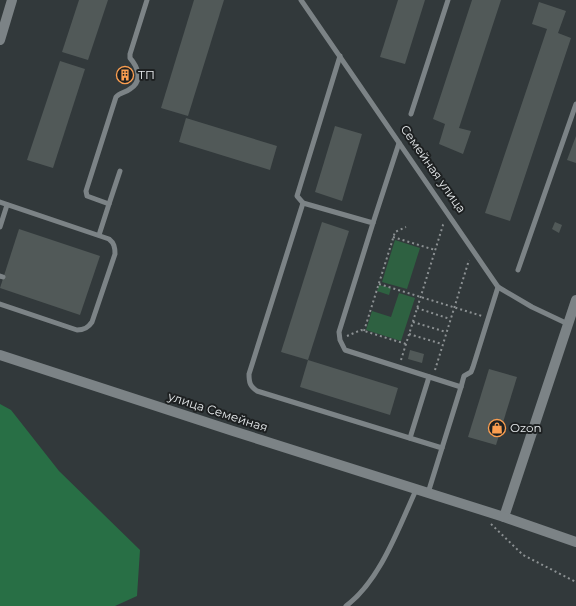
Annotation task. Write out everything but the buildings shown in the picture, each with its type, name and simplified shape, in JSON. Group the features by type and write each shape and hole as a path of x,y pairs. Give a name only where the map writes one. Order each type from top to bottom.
{"street":[{"path":"0,40 12,0"},
{"path":"504,516 576,300"},
{"name":"улица Семейная","path":"0,355 428,493"},
{"path":"428,493 504,516 576,542"}],"lane":[{"path":"109,204 87,196 86,191 116,97 118,94 130,89 136,82 138,71 130,58 130,54 147,0"},
{"name":"Семейная улица","path":"301,0 498,287 532,307 568,324"},
{"path":"411,114 448,0"},
{"path":"340,56 297,193 298,199 303,203 374,223"},
{"path":"518,270 576,104"},
{"path":"399,143 339,332 340,340 345,350 460,387"},
{"path":"99,235 120,171"},
{"path":"0,202 99,235 113,242 115,248 115,254 92,322 83,330 77,330 0,304"},
{"path":"303,203 249,374 251,387 257,391 442,448"},
{"path":"0,227 7,205"},
{"path":"428,493 460,387 464,376 471,372 473,367 498,287"},
{"path":"410,438 431,377"},
{"path":"349,605 364,590 389,549 416,490"}],"path":[{"path":"399,367 443,225 451,218"},
{"path":"364,331 395,232 406,227"},
{"path":"393,237 435,250"},
{"path":"431,377 472,249"},
{"path":"379,284 489,318"},
{"path":"417,308 450,319"},
{"path":"413,322 446,332"},
{"path":"340,340 361,330 406,344"},
{"path":"409,334 442,344"},
{"path":"488,521 503,538 523,555 576,582"}],"green space":[{"path":"395,240 420,248 407,289 382,282"},
{"path":"379,285 391,288 389,295 377,291"},
{"path":"399,293 415,298 401,341 366,330 372,311 391,317"},
{"path":"0,404 11,410 59,471 140,550 137,596 115,606 0,606"}],"place":[{"name":"ТП","path":"125,75"},
{"name":"Ozon","path":"497,428"}]}
